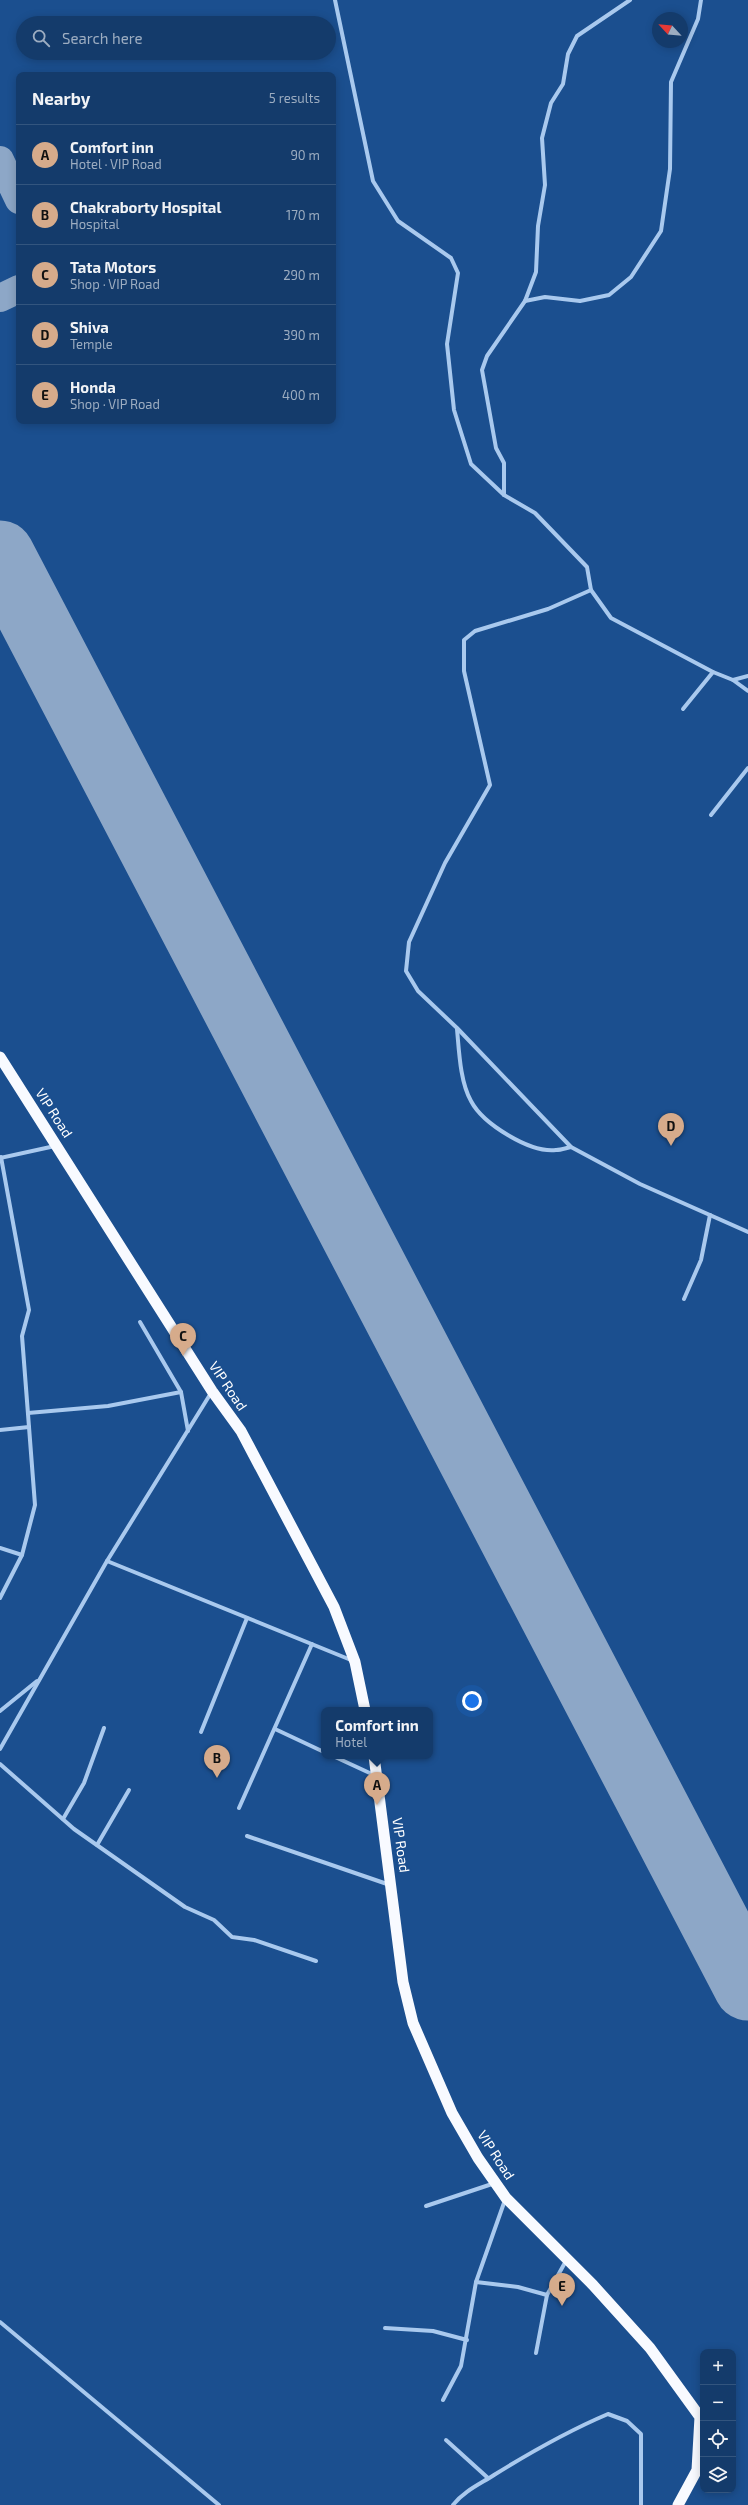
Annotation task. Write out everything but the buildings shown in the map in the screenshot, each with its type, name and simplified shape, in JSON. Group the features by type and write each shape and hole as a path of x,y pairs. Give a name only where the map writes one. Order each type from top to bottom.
{"highway":[{"name":"VIP Road","path":"0,1057 212,1391 241,1430 334,1607 355,1662 364,1707"},
{"name":"VIP Road","path":"374,1759 392,1886 403,1982 413,2023 452,2113 478,2158 495,2183 506,2198 567,2259 650,2348 700,2417 697,2470 678,2505"}],"street":[{"path":"334,0 373,181 398,221 451,258 458,273 447,344 454,410 471,464 504,495 535,513 587,567 591,590 611,618 713,672 733,680 748,691"},
{"path":"504,495 504,462 496,448 482,370 487,356 525,300 536,272 538,226 545,185 542,138 551,103 563,84 568,54 577,36 630,0"},
{"path":"525,300 545,297 580,301 609,296 631,277 661,231 670,169 671,82 698,19 701,0"},
{"path":"591,590 548,609 475,631 464,640 464,671 490,785 446,862 409,942 406,971 418,991 457,1028 571,1146 640,1184 748,1232"},
{"path":"683,708 713,672"},
{"path":"733,680 748,676"},
{"path":"711,815 748,768"},
{"path":"457,1028 460,1064 471,1102 493,1126 525,1144 555,1151 571,1146"},
{"path":"0,1598 22,1555 34,1505 22,1336 29,1310 1,1158 57,1146"},
{"path":"684,1300 701,1260 710,1215"},
{"path":"140,1322 181,1392 188,1431"},
{"path":"0,1749 107,1561 212,1391"},
{"path":"28,1413 108,1406 181,1392"},
{"path":"0,1430 29,1427"},
{"path":"0,1548 22,1555"},
{"path":"107,1561 355,1662"},
{"path":"201,1732 246,1618"},
{"path":"240,1808 312,1644"},
{"path":"0,1711 40,1679"},
{"path":"62,1819 84,1783 104,1728"},
{"path":"275,1729 321,1751"},
{"path":"339,1759 376,1776"},
{"path":"0,1764 62,1819 185,1907 214,1920 232,1937 254,1940 316,1961"},
{"path":"97,1845 129,1790"},
{"path":"247,1836 392,1886"},
{"path":"426,2206 495,2183"},
{"path":"444,2400 461,2366 467,2340 476,2282 506,2198"},
{"path":"536,2353 547,2295 567,2259"},
{"path":"476,2282 518,2287 547,2295"},
{"path":"0,2322 219,2505"},
{"path":"385,2328 433,2331 467,2340"},
{"path":"453,2505 460,2496 488,2478 572,2429 608,2414 627,2421 641,2434 641,2505"},
{"path":"446,2440 488,2478"}],"taxiway":[{"path":"0,160 16,194"},
{"path":"0,298 16,290"}],"runway":[{"path":"0,555 748,1986"}],"place":[{"name":"Shiva","path":"671,1146"},
{"name":"Tata Motors","path":"183,1356"},
{"name":"Chakraborty Hospital","path":"217,1778"},
{"name":"Comfort inn","path":"377,1805"},
{"name":"Honda","path":"562,2306"}]}
